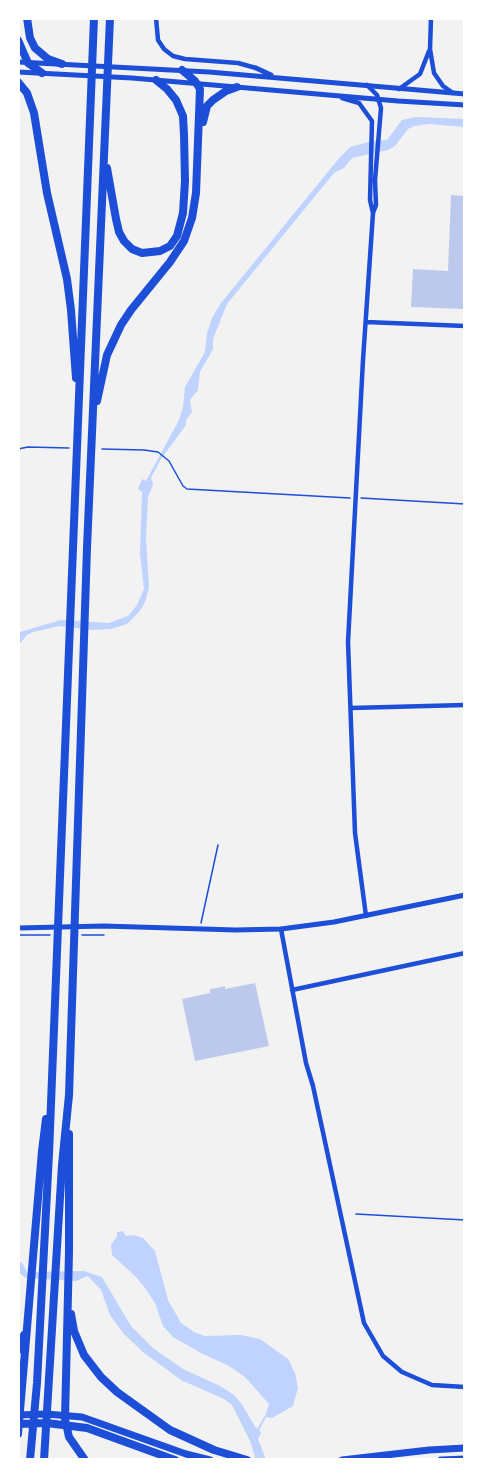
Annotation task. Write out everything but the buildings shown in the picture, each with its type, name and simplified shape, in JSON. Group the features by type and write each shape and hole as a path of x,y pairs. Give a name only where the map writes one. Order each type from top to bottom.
{"highway":[{"path":"27,18 30,38 35,48 48,59 62,64"},
{"path":"30,1460 37,1383 47,1200 94,18"},
{"path":"85,1460 69,1437 65,1419 69,1285 69,1095 92,423 110,18"},
{"path":"18,40 28,63 42,73"},
{"path":"92,423 104,366 113,340 131,310 170,262 189,230 196,193 200,94 198,85 182,70"},
{"path":"104,152 116,219 124,242 132,249 142,253 153,253 166,249 174,241 181,226 185,181 183,116 176,100 156,81"},
{"path":"18,82 27,93 34,113 47,193 67,279 78,420"},
{"path":"198,144 207,106 219,95 237,87"},
{"path":"18,1434 42,1151 51,1087"},
{"path":"44,1460 62,1165 69,1095"},
{"path":"69,1285 74,1331 84,1355 101,1377 136,1407 170,1430 214,1450 247,1460"},
{"path":"18,1350 27,1327"},
{"path":"18,1424 46,1423 87,1428 175,1460"}],"main road":[{"path":"18,1415 60,1414 90,1420 186,1454 210,1460"},
{"path":"342,1460 429,1449 465,1448"},
{"path":"441,1460 465,1459"}],"street":[{"path":"156,18 156,33 161,45 173,56 184,59 238,63 275,77"},
{"path":"431,18 430,48 435,77 454,93"},
{"path":"399,88 420,74 430,48"},
{"path":"18,62 182,70 465,94"},
{"path":"18,72 132,78 380,100 465,105"},
{"path":"367,85 380,100 379,135 375,158"},
{"path":"335,96 359,103 364,108 372,121 375,158 376,205 373,213 366,322 348,642 354,833 366,916"},
{"path":"366,322 465,326"},
{"path":"351,708 465,705"},
{"path":"18,928 104,926 281,929 334,922 465,895"},
{"path":"281,929 291,990 360,1309 369,1334 383,1356 397,1369 412,1378 432,1385 465,1388"},
{"path":"291,990 465,953"}],"path":[{"path":"18,449 28,447 69,448"},
{"path":"102,449 158,452 169,461 183,486 188,489 465,504"},
{"path":"200,929 218,845"},
{"path":"356,1214 465,1220"}],"water":[{"path":"416,117 465,119 465,127 429,124 414,126 408,129 395,146 388,150 352,158 344,168 334,173 227,304 213,339 213,349 200,372 198,390 190,400 192,412 151,478 153,485 148,497 146,540 149,587 145,602 139,612 127,624 111,629 93,630 59,626 33,632 27,635 18,646 20,632 61,620 109,623 128,616 137,605 144,589 140,554 142,492 138,489 142,479 146,481 179,420 185,387 205,352 207,333 212,318 221,303 350,147 387,140 402,120"},
{"path":"123,1231 126,1236 134,1235 143,1238 155,1251 168,1300 181,1323 205,1336 241,1335 260,1339 288,1359 295,1373 298,1388 293,1406 272,1418 265,1417 269,1404 245,1377 229,1366 173,1337 163,1326 155,1303 145,1288 112,1255 111,1245 117,1232"},
{"path":"18,1260 27,1272 84,1271 102,1277 131,1326 153,1348 183,1369 234,1395 261,1433 258,1439 266,1460 256,1460 250,1441 232,1405 224,1399 181,1380 143,1352 123,1333 110,1315 101,1290 88,1276 76,1281 26,1278 18,1272"}],"waterway":[{"path":"258,1430 265,1417"}]}
